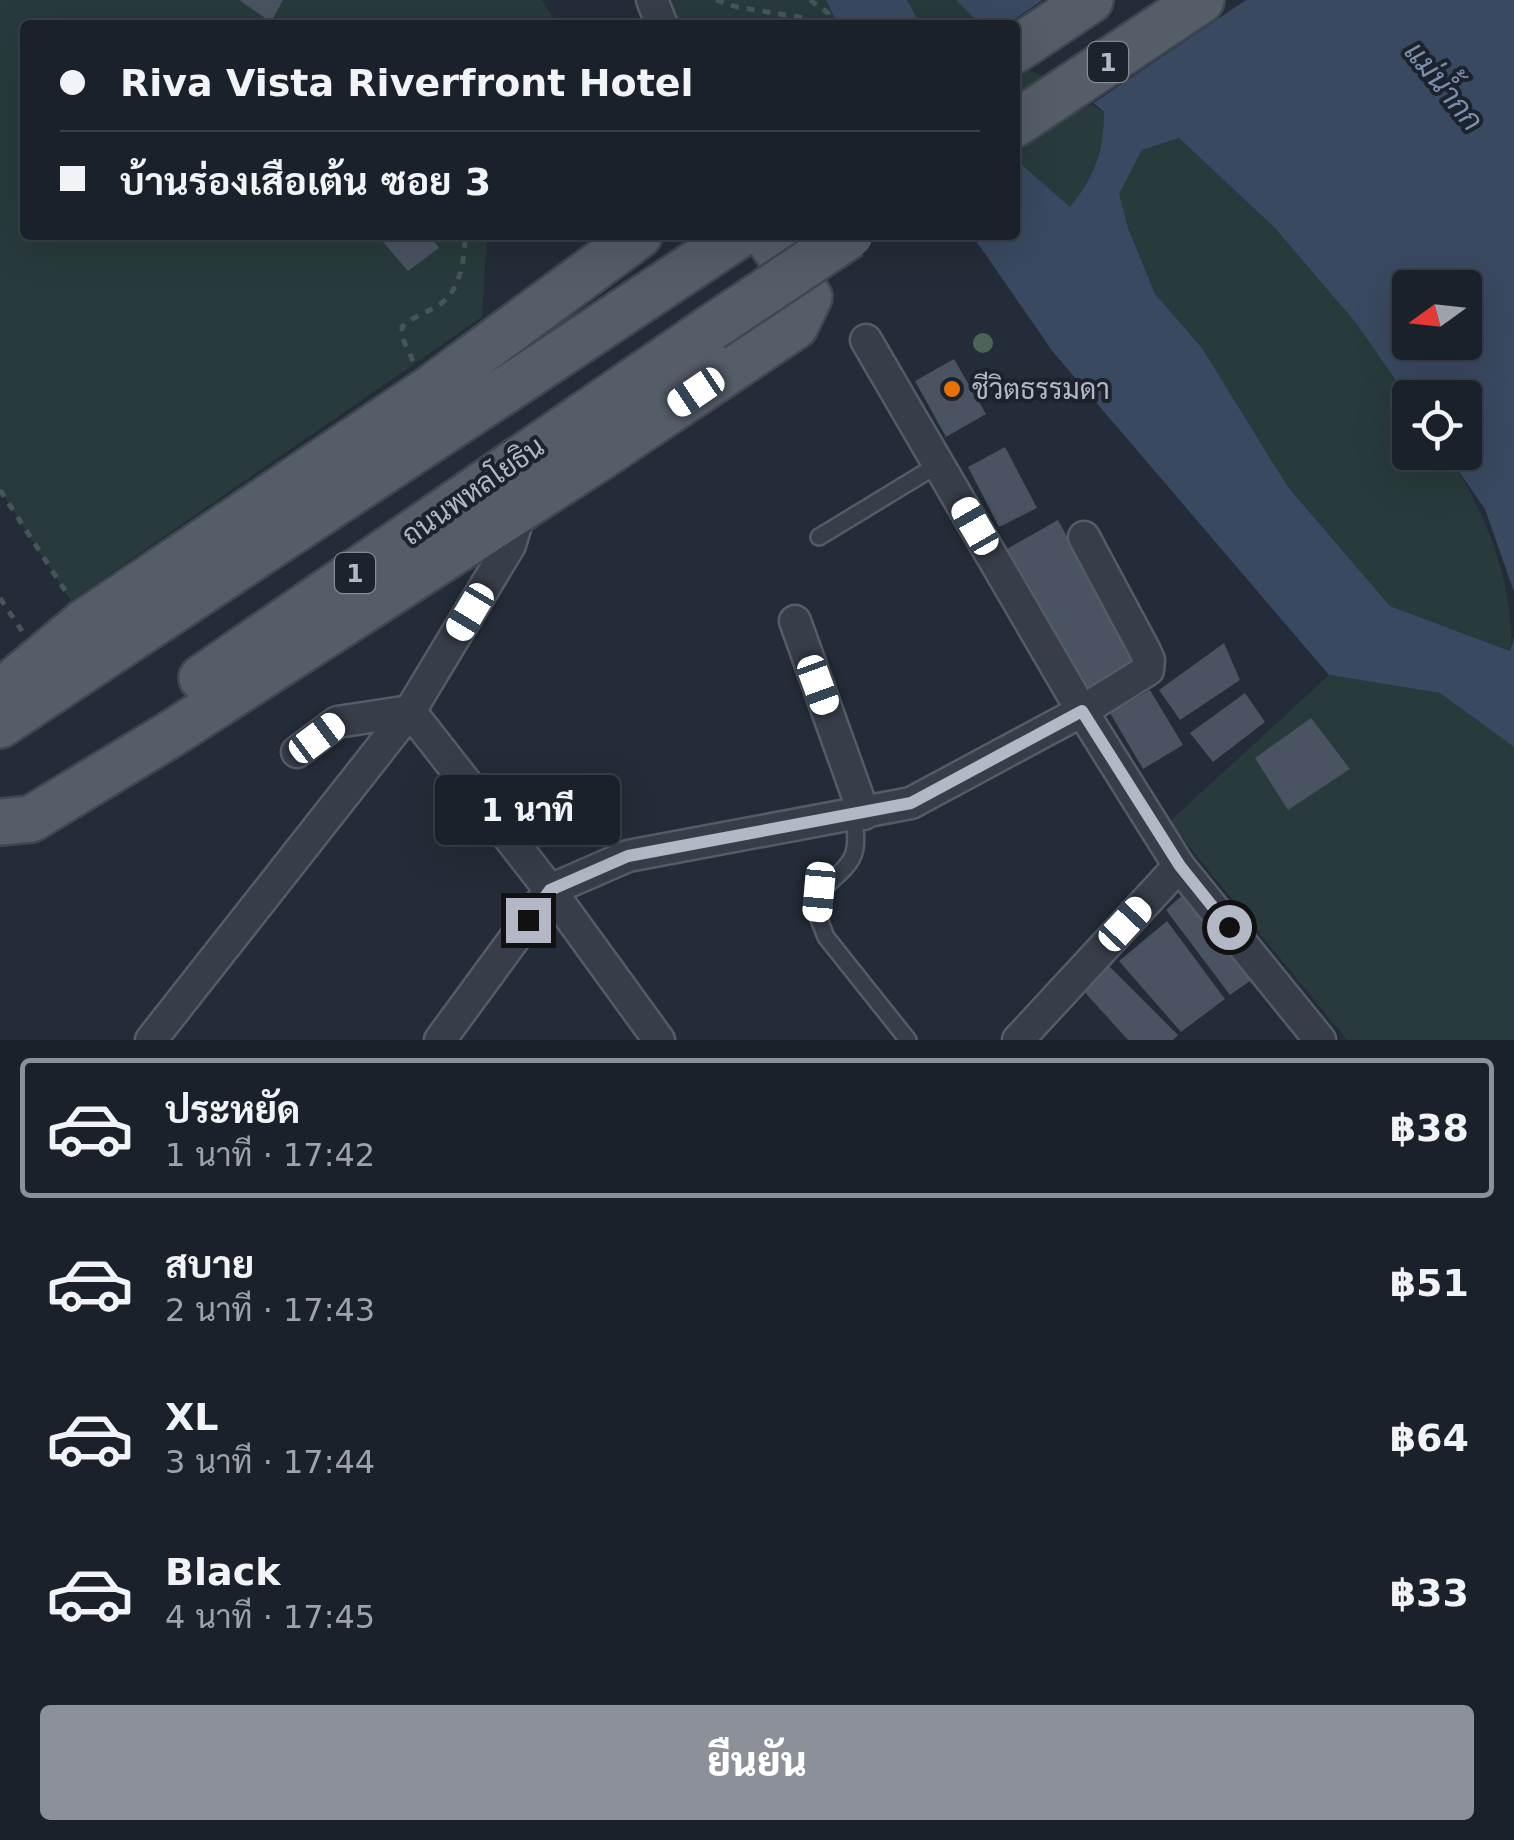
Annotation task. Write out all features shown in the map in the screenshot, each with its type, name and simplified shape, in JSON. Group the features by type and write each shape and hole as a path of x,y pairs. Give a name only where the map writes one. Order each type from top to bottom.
{"main road":[{"name":"1","path":"1020,47 1090,0"},
{"name":"1","path":"1020,121 1200,0"},
{"path":"0,693 85,622 426,392 632,240"},
{"path":"0,821 31,818 93,781 597,459 795,326 809,297 769,240"},
{"name":"ถนนพหลโยธิน","path":"0,821 843,240"},
{"path":"0,725 726,243"}],"street":[{"path":"866,340 1082,711 1180,866 1320,1040"},
{"path":"150,1040 410,711 510,545 522,505"},
{"path":"440,1040 550,890 628,856 911,803 1082,711 1148,670 1149,660 1084,537"},
{"path":"795,621 859,815"},
{"path":"297,752 337,722 410,711"},
{"path":"410,711 550,890 658,1040"},
{"path":"1018,1040 1180,866"}],"lane":[{"path":"819,537 939,464"},
{"path":"859,815 859,844 854,859 819,892 817,914 826,938 908,1040"}],"path":[{"path":"716,0 807,20"},
{"path":"810,0 828,13 830,20"},
{"path":"426,392 402,338 402,327 445,301 456,283 465,255 465,240"},
{"path":"0,490 85,622"}],"shaded area":[{"path":"0,0 542,0 555,20 20,20 20,240 487,240 482,317 71,601 0,490"},
{"path":"653,0 826,0 836,20 661,20"},
{"path":"907,0 956,0 976,20 918,20"},
{"path":"1020,61 1104,112 1104,132 1091,183 1069,208 1020,164"},
{"path":"1179,138 1274,227 1356,323 1395,380 1392,380 1392,470 1457,470 1473,497 1502,572 1511,624 1511,651 1390,606 1288,487 1202,348 1154,294 1118,194 1142,150"},
{"path":"1329,675 1440,693 1514,747 1514,1040 1347,1040 1169,822"}],"water":[{"path":"826,0 907,0 918,20 836,20"},
{"name":"แม่น้ำกก","path":"956,0 1514,0 1514,592 1485,509 1458,470 1482,470 1482,380 1395,380 1356,323 1274,227 1179,138 1142,150 1119,194 1128,228 1155,294 1202,348 1288,487 1390,606 1510,651 1514,638 1514,747 1440,693 1329,675 1053,352 975,240 1020,240 1020,163 1070,207 1096,163 1104,112 1020,30 1020,20 976,20"}],"pier":[{"path":"1043,0 1246,0 1089,106 1069,89 1020,65 1020,20 1013,20"}],"building":[{"path":"239,0 283,0 272,20"},
{"path":"381,240 433,240 439,248 408,271"},
{"path":"954,359 986,414 946,437 915,381"},
{"path":"1005,447 1037,508 999,527 968,467"},
{"path":"1058,520 1136,662 1083,692 1005,550"},
{"path":"1224,643 1240,680 1180,720 1159,690"},
{"path":"1150,690 1183,745 1143,769 1110,713"},
{"path":"1245,693 1265,722 1213,762 1190,733"},
{"path":"1311,718 1350,769 1288,810 1255,758"},
{"path":"1187,891 1257,976 1230,995 1166,910"},
{"path":"1167,921 1225,999 1181,1032 1119,961"},
{"path":"1107,964 1178,1035 1173,1040 1128,1040 1080,987"}],"place":[{"name":"ชีวิตธรรมดา","path":"952,389"}],"route":[{"path":"528,920 550,890 628,856 911,803 1082,711 1180,866 1229,927"}]}
